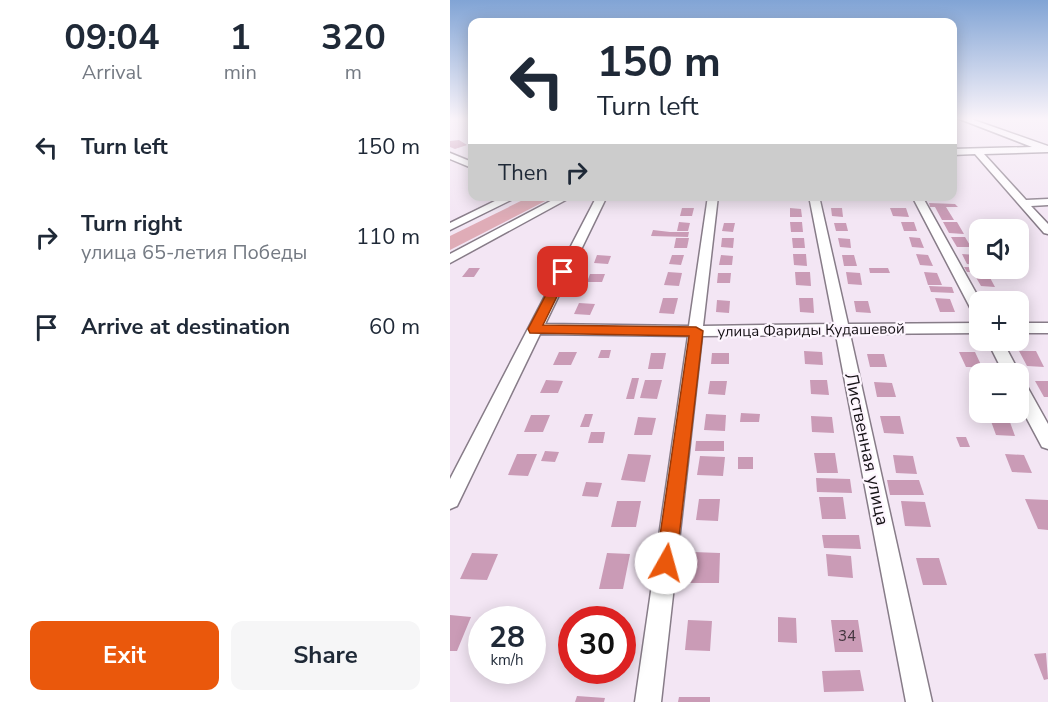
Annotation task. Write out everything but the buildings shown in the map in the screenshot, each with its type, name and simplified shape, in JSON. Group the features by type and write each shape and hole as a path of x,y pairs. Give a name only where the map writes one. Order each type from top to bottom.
{"street":[{"path":"957,152 1007,151"},
{"path":"978,152 1048,231"},
{"path":"450,156 468,163"},
{"path":"450,227 504,201"},
{"path":"450,259 559,201"},
{"path":"450,499 599,201"},
{"path":"648,702 712,201"},
{"name":"Лиственная улица","path":"815,201 919,702"},
{"path":"920,201 969,293"},
{"path":"1023,203 1048,202"},
{"name":"улица Фариды Кудашевой","path":"534,329 696,331 969,328"},
{"path":"1029,328 1048,328"},
{"path":"1029,406 1048,441"}],"shaded area":[{"path":"521,201 545,201 450,250 450,236"}],"route":[{"path":"563,272 534,329 696,331 666,563"}]}
